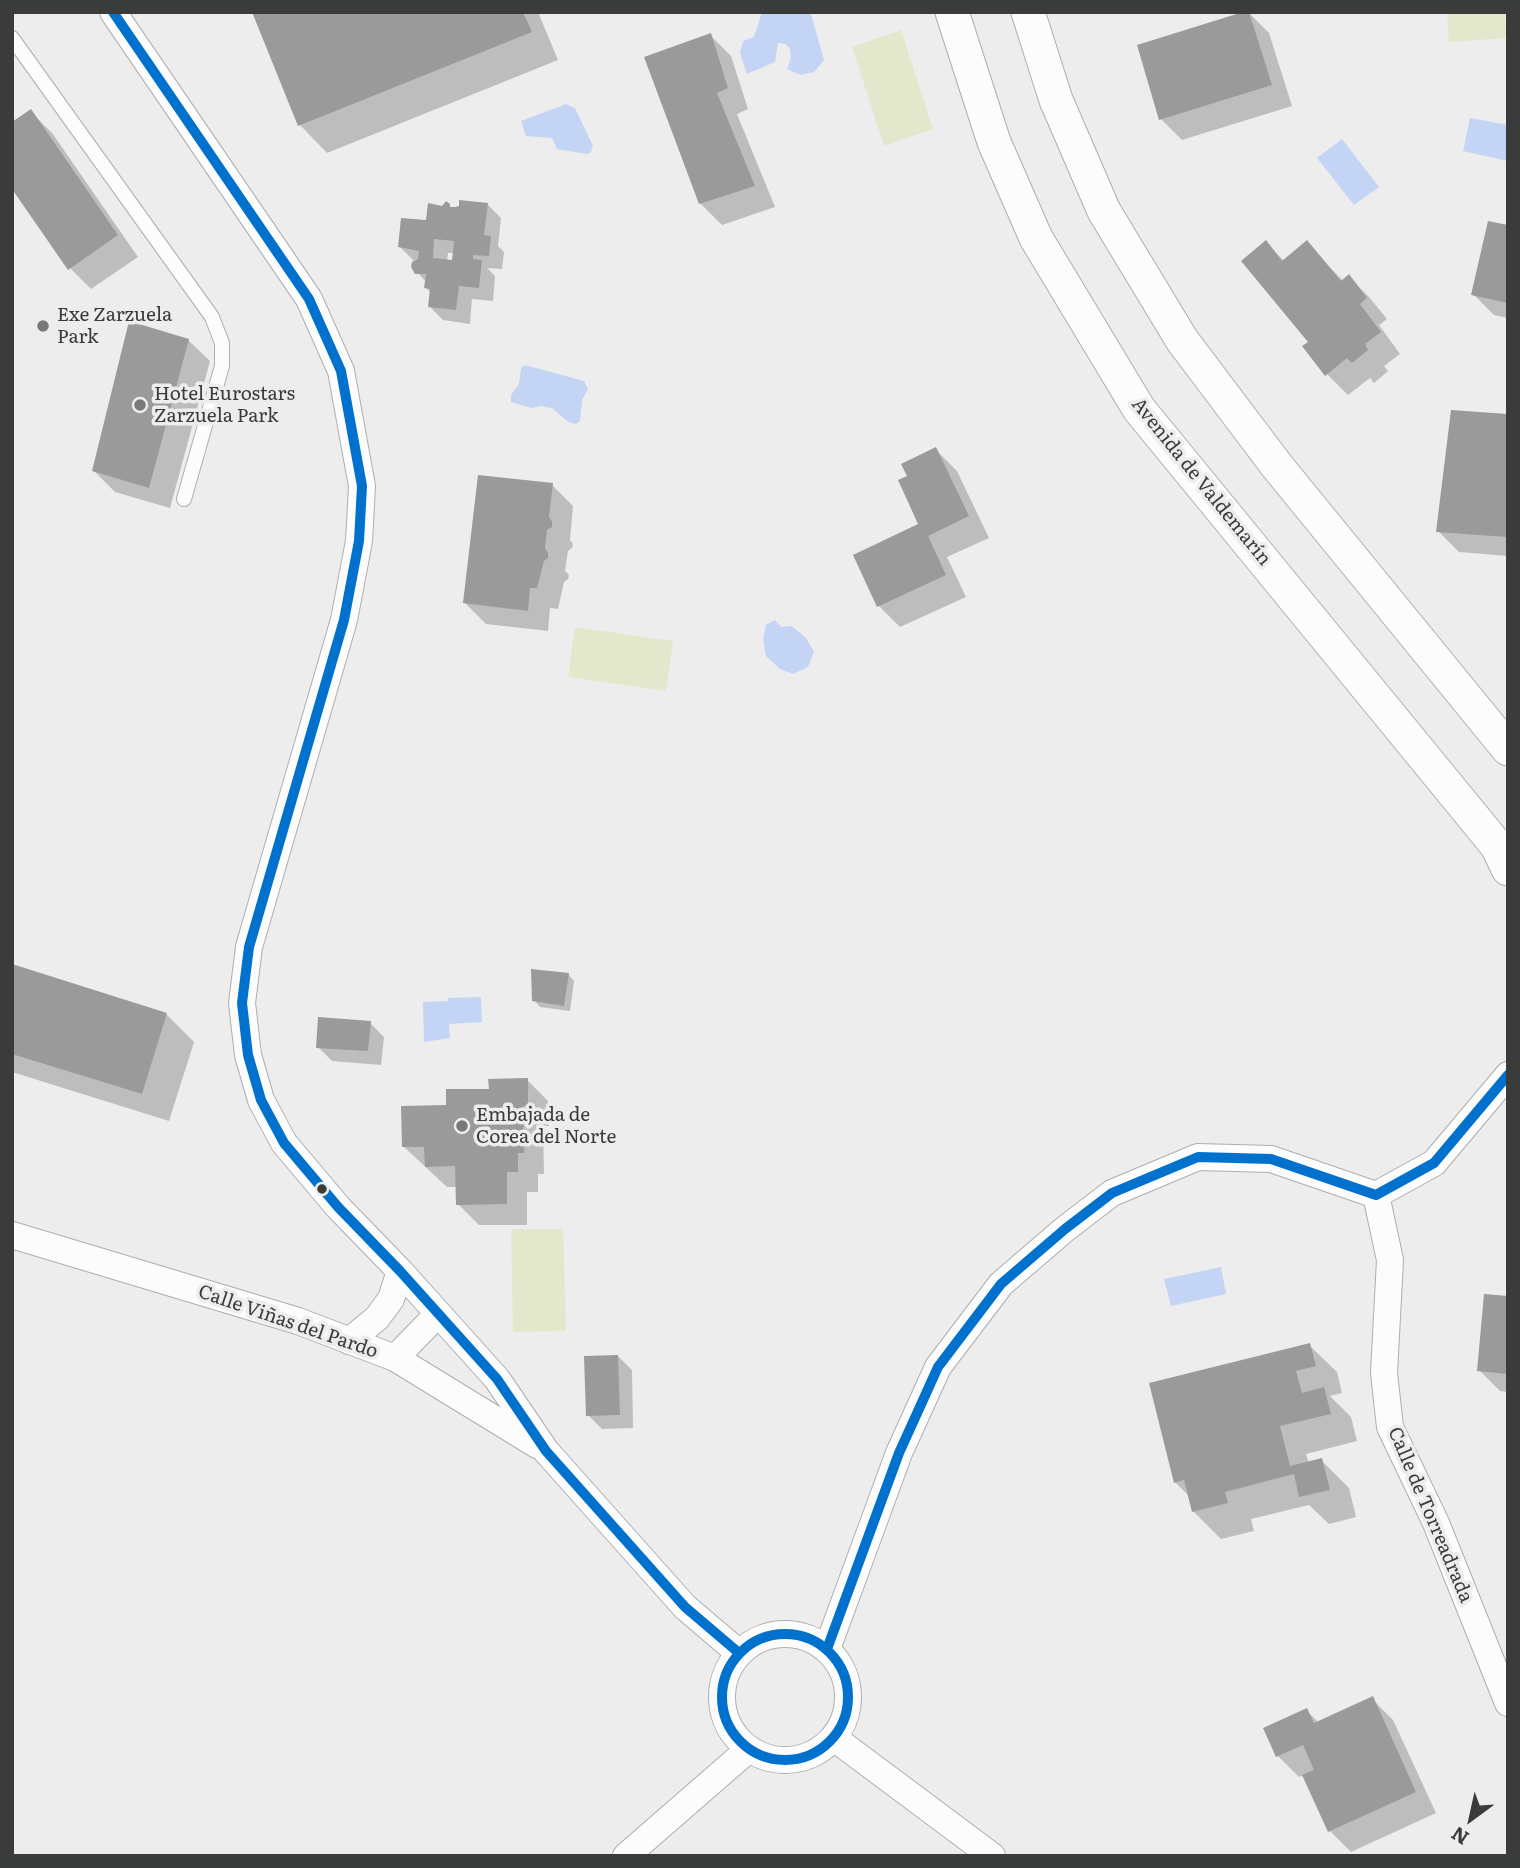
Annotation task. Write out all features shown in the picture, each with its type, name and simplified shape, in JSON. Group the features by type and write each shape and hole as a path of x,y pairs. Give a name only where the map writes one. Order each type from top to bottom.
{"street":[{"path":"113,12 309,299 341,371 362,486 359,541 344,620 249,947 242,1003 248,1055 261,1100 284,1143 338,1207 497,1379 546,1451 685,1606 738,1653"},
{"name":"Avenida de Valdemarín","path":"952,12 994,142 1036,238 1139,409 1497,846 1508,869"},
{"path":"1028,12 1056,100 1104,211 1182,340 1277,466 1508,749"},
{"path":"827,1649 899,1453 938,1367 1001,1284 1065,1229 1112,1193 1198,1157 1271,1159 1376,1195 1434,1163 1508,1076"},
{"name":"Calle de Torreadrada","path":"1376,1195 1390,1260 1384,1373 1390,1427 1436,1524 1508,1703"},
{"name":"Calle Viñas del Pardo","path":"12,1236 298,1321 395,1358 546,1451"},
{"path":"349,1341 377,1318 391,1299 400,1271"},
{"path":"395,1358 438,1314"},
{"path":"777,1633 799,1634 827,1649 835,1657 846,1677 849,1698 845,1720 834,1738 820,1751 803,1758 784,1760 766,1757 749,1749 734,1734 724,1714 722,1692 727,1672 738,1653 756,1640 777,1633"},
{"path":"834,1738 992,1856"},
{"path":"626,1856 749,1749"}],"lane":[{"path":"12,38 212,317 222,342 222,366 184,499"}],"green space":[{"path":"1447,12 1505,12 1507,38 1449,42"},
{"path":"901,30 933,129 884,146 852,47"},
{"path":"575,627 673,641 666,691 568,677"},
{"path":"511,1229 563,1229 566,1331 513,1332"}],"water":[{"path":"762,12 811,14 824,60 814,72 801,75 787,69 791,59 790,49 786,44 778,43 775,62 747,74 740,53 743,41 754,37"},
{"path":"566,104 575,108 593,146 587,154 557,149 552,138 526,136 521,121"},
{"path":"1470,118 1508,125 1508,161 1463,151"},
{"path":"1342,139 1379,187 1354,205 1317,158"},
{"path":"525,365 584,381 588,389 582,400 580,421 576,424 568,422 552,408 532,408 511,402 511,395 519,384 521,368"},
{"path":"775,620 781,627 792,626 806,638 814,652 808,667 793,674 780,669 766,656 763,639 766,625"},
{"path":"481,997 482,1022 449,1024 450,1038 424,1042 423,1002"},
{"path":"1221,1267 1226,1294 1171,1306 1164,1279"}],"building":[{"path":"252,12 523,12 532,32 298,126"},
{"path":"1249,12 1272,85 1159,120 1137,45"},
{"path":"711,33 728,88 717,93 755,186 699,204 644,57"},
{"path":"31,109 118,235 68,270 12,189 12,122"},
{"path":"459,200 488,203 484,235 491,236 489,256 473,255 473,259 482,260 479,288 459,286 456,310 428,307 430,289 424,288 426,274 415,274 411,267 412,262 418,259 419,251 398,247 401,218 426,220 428,203 442,206 446,201 450,207 459,206","holes":["434,239 454,241 452,260 433,258"]},
{"path":"1488,221 1508,225 1508,303 1471,295"},
{"path":"1266,240 1282,261 1307,240 1341,281 1349,274 1367,298 1360,304 1381,332 1365,344 1368,350 1352,363 1347,358 1325,376 1302,346 1308,342 1241,261"},
{"name":"Hotel Eurostars Zarzuela Park","path":"129,321 189,339 149,488 92,471"},
{"path":"1451,410 1508,414 1508,537 1436,532"},
{"path":"936,447 969,516 928,536 946,575 877,607 853,555 918,524 898,480 907,476 901,464"},
{"path":"478,475 553,483 549,517 552,527 547,530 545,548 548,558 544,561 537,588 530,588 528,611 463,603"},
{"path":"12,964 167,1013 142,1094 12,1054"},
{"path":"531,969 569,973 564,1006 532,1001"},
{"path":"318,1017 371,1021 368,1051 316,1048"},
{"name":"Embajada de Corea del Norte","path":"528,1078 528,1105 523,1106 524,1153 518,1153 518,1172 507,1172 507,1204 456,1205 455,1166 425,1167 424,1147 402,1147 401,1106 446,1105 446,1089 489,1089 488,1079"},
{"path":"1484,1294 1508,1296 1508,1374 1477,1371"},
{"path":"1310,1343 1316,1366 1296,1371 1302,1393 1324,1387 1331,1414 1280,1426 1290,1466 1322,1458 1330,1490 1299,1497 1294,1474 1225,1492 1228,1503 1192,1512 1184,1480 1174,1483 1149,1383"},
{"path":"618,1355 620,1415 586,1416 584,1356"},
{"path":"1373,1696 1416,1792 1328,1832 1302,1775 1314,1770 1303,1745 1276,1757 1263,1728 1307,1708 1314,1723"}],"transit line":[{"path":"113,12 309,299 341,371 362,486 359,541 344,620 249,947 242,1003 248,1055 261,1100 284,1143 338,1207 497,1379 546,1451 685,1607 739,1653"},
{"path":"827,1649 899,1453 938,1367 1001,1284 1065,1229 1112,1193 1198,1157 1271,1159 1376,1195 1434,1163 1508,1075"},
{"path":"785,1634 809,1639 830,1652 843,1673 848,1697 843,1721 830,1742 809,1755 785,1760 761,1755 740,1742 727,1721 722,1697 727,1673 740,1652 761,1639 785,1634"}],"place":[{"name":"Exe Zarzuela Park","path":"43,326"},
{"name":"Hotel Eurostars Zarzuela Park","path":"140,405"},
{"name":"Embajada de Corea del Norte","path":"462,1126"}]}
